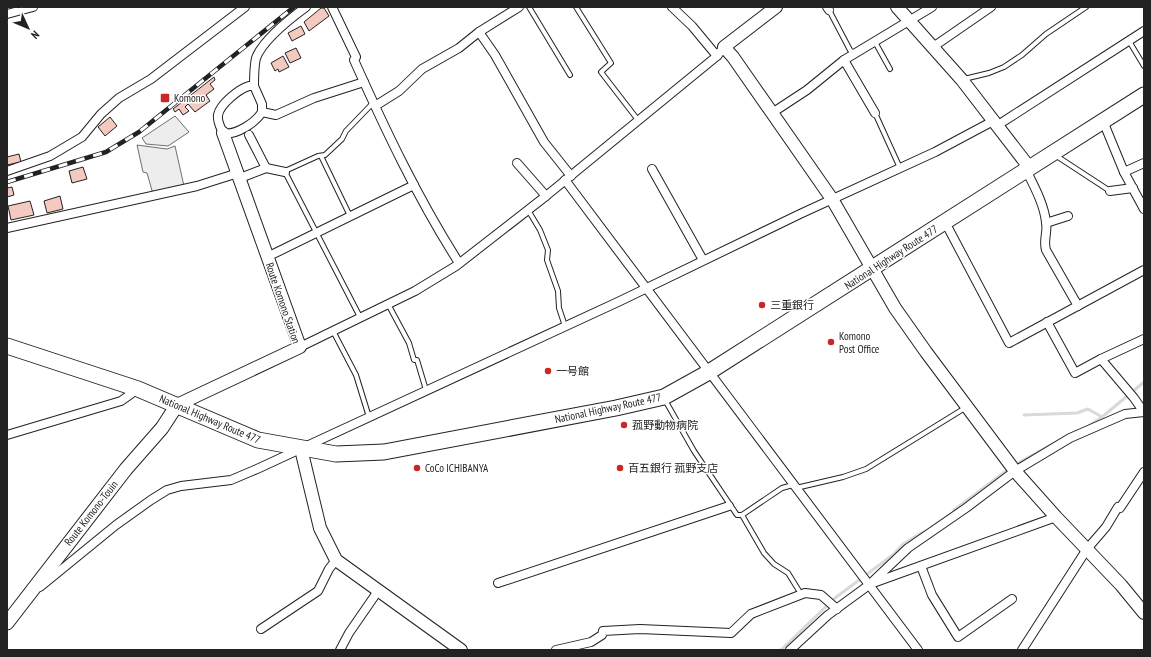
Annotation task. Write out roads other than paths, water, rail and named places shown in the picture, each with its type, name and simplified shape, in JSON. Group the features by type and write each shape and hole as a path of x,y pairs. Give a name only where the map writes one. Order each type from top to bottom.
{"highway":[{"name":"National Highway Route 477","path":"7,346 138,389 258,440 300,449 336,454 384,452 616,408 664,397 709,372 872,270 1028,168 1144,95"}],"main road":[{"name":"Route Komono-Touin","path":"7,623 126,468 162,428 177,405"}],"street":[{"path":"7,14 33,7"},
{"path":"7,171 50,156 82,138 101,114 119,98 151,79 245,7"},
{"path":"254,86 244,88 220,109 218,121 223,133 234,133 259,116 262,112 262,104 254,86 255,63 259,51 295,14 306,7"},
{"path":"332,7 356,57 354,60 374,104 414,185 438,230 459,263"},
{"path":"374,104 399,91 422,69 459,48 479,32 519,7"},
{"path":"672,7 721,51 734,57 832,200 872,270 906,325 1015,471 1144,613"},
{"path":"300,347 439,278 456,266 546,196 776,7"},
{"path":"897,7 962,80 996,123 1028,168 1046,223 1044,244 1046,250 1078,306"},
{"path":"772,113 807,90 844,60 932,7"},
{"path":"933,47 991,7"},
{"path":"29,595 116,525 167,490 181,486 230,480 257,469 646,288 996,123 1144,31"},
{"path":"479,32 495,55 544,142 646,288 918,650"},
{"path":"844,60 875,113"},
{"path":"262,112 276,115 314,98 364,82"},
{"path":"1103,121 1124,172 1144,209"},
{"name":"Route Komono Station","path":"177,405 300,347 223,133"},
{"path":"248,135 266,168"},
{"path":"517,163 546,196"},
{"path":"1124,172 1144,163"},
{"path":"7,228 197,186 266,168 283,172"},
{"path":"652,169 704,260"},
{"path":"267,257 414,185"},
{"path":"1110,191 1133,188"},
{"path":"1046,223 1068,216"},
{"path":"945,222 1009,343 1144,270"},
{"path":"1047,322 1075,373 1144,339"},
{"path":"790,650 836,607 868,583 908,548 966,508 1015,471 1070,438 1125,414 1143,412 1134,398 1101,359"},
{"path":"7,435 121,402 138,389"},
{"path":"300,449 320,528 336,560 461,650"},
{"path":"1022,650 1087,549 1106,526 1118,507 1120,508 1144,472"},
{"path":"498,583 729,506"},
{"path":"868,583 921,566 1056,517"},
{"path":"261,629 318,591 328,569 336,560"},
{"path":"921,566 932,595 958,637 1012,599"},
{"path":"340,650 349,633 378,591"},
{"path":"556,650 591,642 602,635 603,631 640,629 731,632 751,614 801,594 816,593 827,599 836,607"}],"lane":[{"path":"529,7 570,75"},
{"path":"576,7 611,63 601,72 638,120"},
{"path":"962,80 989,73 1004,67 1022,55 1046,34 1086,7"},
{"path":"828,9 850,50 854,54"},
{"path":"1129,41 1144,66"},
{"path":"875,42 890,69"},
{"path":"360,318 283,172 325,155 342,139 346,131 374,104"},
{"path":"875,113 900,168"},
{"path":"321,156 351,216"},
{"path":"1058,157 1110,191"},
{"path":"528,210 540,230 548,250 548,260 558,291 559,308 565,326"},
{"path":"388,304 409,343 414,360 417,360 426,390"},
{"path":"333,331 356,375 369,417"},
{"path":"664,397 686,440 729,506 737,515 742,515 782,488 842,477 866,469 967,407"},
{"path":"742,515 764,553 774,564 788,573 801,594"}],"waterway":[{"path":"1024,415 1077,413 1088,409 1102,417 1144,382"},
{"path":"1090,425 1102,417"},
{"path":"1018,463 1077,431"},
{"path":"954,510 1006,471"},
{"path":"781,650 835,598 894,554 903,544 923,532"}],"railway":[{"path":"7,182 106,152 139,132 294,7"}],"place":[{"name":"Komono","path":"165,98"},
{"name":"三重銀行","path":"762,305"},
{"name":"Komono Post Office","path":"831,342"},
{"name":"一号館","path":"548,371"},
{"name":"菰野動物病院","path":"624,425"},
{"name":"CoCo ICHIBANYA","path":"417,468"},
{"name":"百五銀行 菰野支店","path":"620,468"}]}
